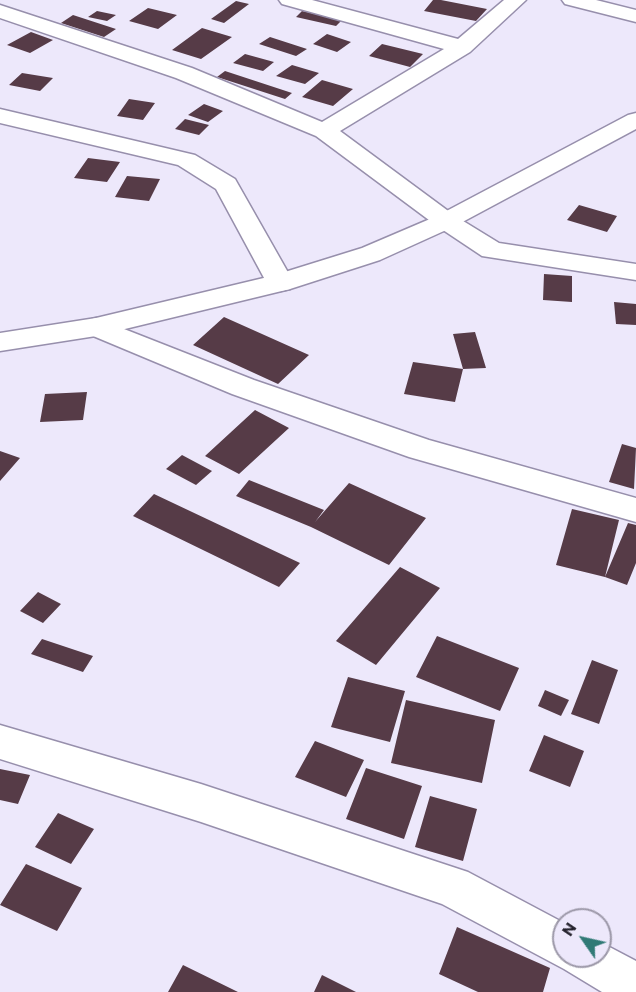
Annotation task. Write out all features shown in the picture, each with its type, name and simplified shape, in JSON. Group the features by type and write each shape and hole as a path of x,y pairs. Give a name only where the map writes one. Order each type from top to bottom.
{"main road":[{"path":"289,0 462,47"},
{"path":"324,131 462,47 516,0"},
{"path":"572,0 602,3 636,16"},
{"path":"0,11 184,73 324,131 446,221 491,250 636,272"},
{"path":"0,116 186,160 226,184 280,283"},
{"path":"0,342 96,327 280,283 371,254 446,221 636,120"},
{"path":"96,327 243,387 409,445 636,510"},
{"path":"0,742 201,803 453,887 552,941"},
{"path":"603,968 636,986"}],"building":[{"path":"433,0 487,9 476,21 424,11"},
{"path":"236,1 249,4 224,23 211,19"},
{"path":"148,8 177,15 158,29 129,21"},
{"path":"97,11 116,15 107,21 88,17"},
{"path":"302,11 342,20 336,26 296,17"},
{"path":"73,15 116,29 104,37 61,23"},
{"path":"202,28 232,37 201,59 172,50"},
{"path":"31,32 53,40 30,53 7,45"},
{"path":"327,34 351,42 337,52 313,44"},
{"path":"270,37 307,49 296,56 259,44"},
{"path":"382,44 423,54 410,67 369,56"},
{"path":"245,54 274,62 263,71 233,63"},
{"path":"292,65 319,73 305,84 276,76"},
{"path":"225,71 292,93 285,99 217,77"},
{"path":"22,73 53,78 40,91 9,85"},
{"path":"322,80 353,89 333,106 302,97"},
{"path":"129,99 155,103 143,120 117,116"},
{"path":"204,104 223,111 208,122 188,115"},
{"path":"185,119 209,125 199,135 175,129"},
{"path":"88,158 120,162 107,182 74,178"},
{"path":"127,176 160,179 149,201 115,197"},
{"path":"579,205 617,216 607,232 567,220"},
{"path":"544,274 572,276 572,302 543,300"},
{"path":"614,302 636,304 636,325 616,324"},
{"path":"224,317 309,355 278,384 193,345"},
{"path":"475,332 486,368 463,369 453,334"},
{"path":"413,362 463,369 455,402 404,394"},
{"path":"87,392 83,420 40,422 45,394"},
{"path":"255,410 289,428 239,474 205,456"},
{"path":"622,444 636,448 634,489 609,482"},
{"path":"0,451 20,458 0,481"},
{"path":"182,455 212,471 196,485 166,469"},
{"path":"249,480 324,510 315,522 349,483 426,518 389,565 311,527 236,496"},
{"path":"154,494 300,563 279,587 133,516"},
{"path":"572,509 619,520 605,577 556,565"},
{"path":"628,523 636,525 636,563 627,585 605,577"},
{"path":"400,567 440,588 376,665 336,641"},
{"path":"38,592 61,604 43,623 20,611"},
{"path":"437,636 519,668 500,711 416,677"},
{"path":"42,639 93,656 83,672 31,654"},
{"path":"592,660 618,670 599,724 571,714"},
{"path":"348,677 405,691 390,742 331,727"},
{"path":"545,690 569,700 561,716 538,706"},
{"path":"406,700 495,720 482,783 391,763"},
{"path":"544,735 584,751 570,787 529,771"},
{"path":"315,741 364,760 346,797 295,777"},
{"path":"366,768 422,786 404,839 346,819"},
{"path":"0,769 30,775 18,804 0,800"},
{"path":"430,796 477,809 463,861 415,847"},
{"path":"58,813 94,829 71,864 35,847"},
{"path":"26,864 82,888 57,931 0,905"},
{"path":"457,927 550,968 543,992 478,992 439,974"},
{"path":"183,965 238,992 168,992"},
{"path":"322,975 356,992 314,992"}]}
